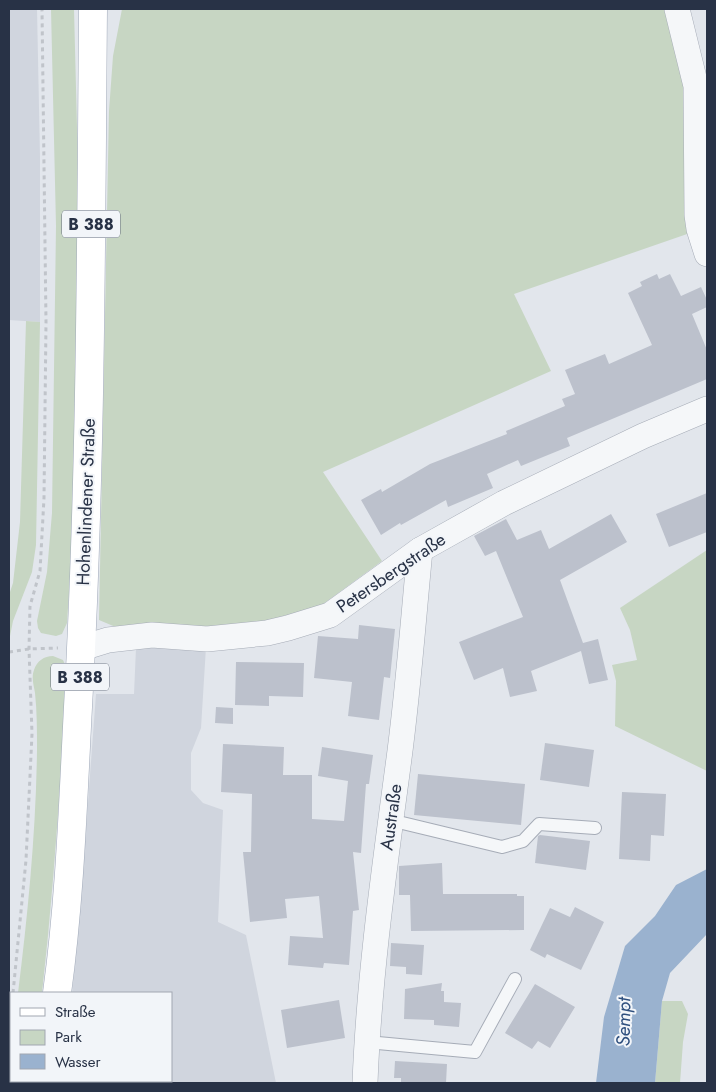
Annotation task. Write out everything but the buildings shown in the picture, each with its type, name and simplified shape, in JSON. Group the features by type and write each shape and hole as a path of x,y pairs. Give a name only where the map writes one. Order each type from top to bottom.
{"main road":[{"name":"Hohenlindener Straße","path":"57,992 66,907 71,830 82,648 88,484 93,9"}],"street":[{"path":"677,9 696,86 697,215 698,229 707,254"},
{"name":"Petersbergstraße","path":"82,648 108,640 152,635 208,639 267,633 330,615 420,550 504,503 644,436 707,410"},
{"name":"Austraße","path":"365,1083 375,951 390,820 399,764 420,550"}],"lane":[{"path":"390,820 502,847 522,841 539,824 594,828"},
{"path":"367,1042 475,1052 515,979"}],"path":[{"path":"13,992 26,860 32,734 29,649 30,606 40,571 44,498 46,322 42,9"},
{"path":"9,652 29,649"}],"shaded area":[{"path":"9,9 37,9 40,157 40,322 9,320"},
{"path":"206,647 201,728 191,753 191,790 203,803 223,810 218,922 246,935 276,1083 60,1083 172,1082 172,992 72,992 96,694 134,694 136,648"}],"green space":[{"path":"51,9 74,9 78,167 72,547 67,623 62,634 56,636 41,633 37,621 47,572 52,513 56,226"},
{"path":"122,9 674,9 686,67 690,233 514,294 551,371 323,472 382,561 311,613 216,629 118,628 99,620 109,111 113,56"},
{"path":"26,321 40,322 36,545 32,572 13,621 9,641 9,595 13,583 20,522"},
{"path":"707,550 707,771 615,726 616,681 612,665 637,660 630,630 620,608"},
{"path":"53,656 63,660 67,669 57,832 42,992 18,992 35,811 37,728 33,673 39,662"},
{"path":"662,1001 682,1001 688,1014 683,1042 680,1083 655,1083"}],"water":[{"name":"Sempt","path":"707,869 707,934 670,973 662,1001 655,1083 596,1083 604,1017 625,946 655,916 676,885"}]}
